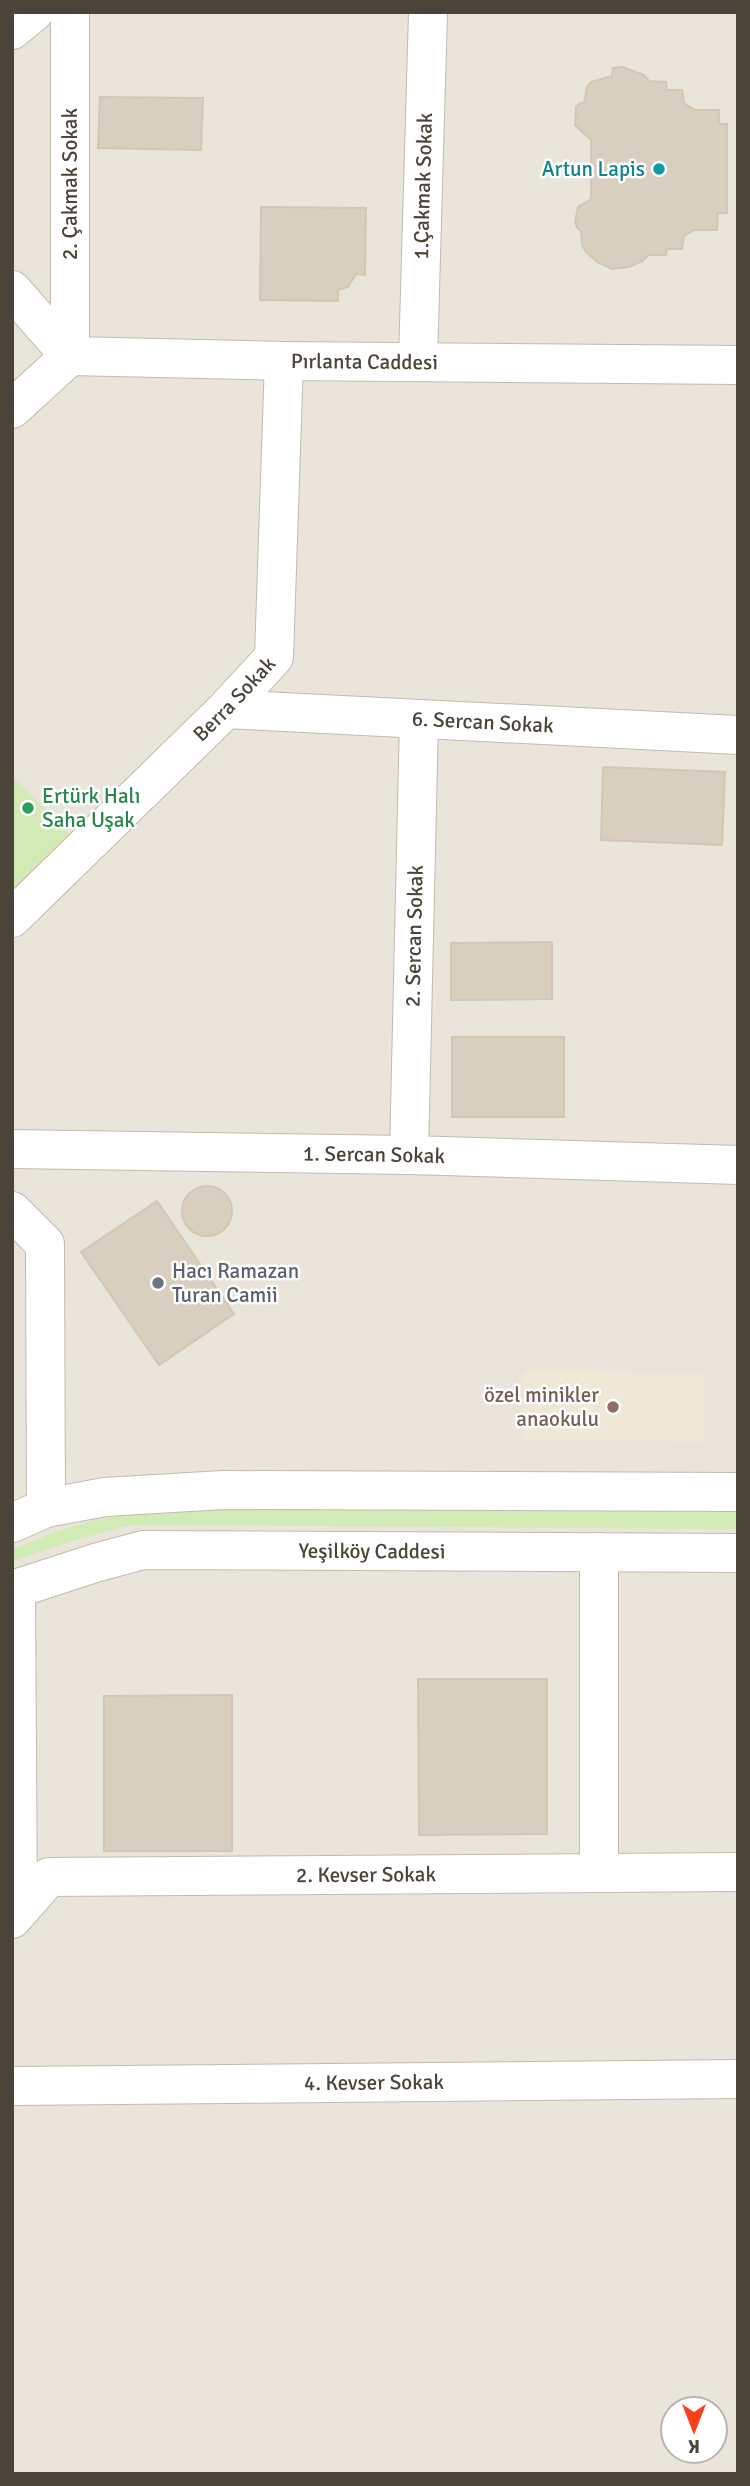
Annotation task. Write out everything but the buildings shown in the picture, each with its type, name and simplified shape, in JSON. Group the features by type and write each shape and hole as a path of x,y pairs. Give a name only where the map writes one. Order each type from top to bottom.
{"street":[{"path":"12,30 34,12"},
{"name":"2. Çakmak Sokak","path":"70,12 70,356"},
{"name":"1.Çakmak Sokak","path":"418,361 428,12"},
{"path":"12,290 70,356 12,409"},
{"name":"Pırlanta Caddesi","path":"70,356 284,361 738,365"},
{"name":"Berra Sokak","path":"12,918 226,709 274,657 284,361"},
{"name":"6. Sercan Sokak","path":"226,709 738,735"},
{"name":"2. Sercan Sokak","path":"409,1155 419,719"},
{"name":"1. Sercan Sokak","path":"12,1149 409,1155 738,1165"},
{"path":"12,1211 45,1244 29,1515 105,1497 223,1490 738,1492"},
{"name":"Yeşilköy Caddesi","path":"14,1589 143,1550 738,1553"},
{"path":"599,1552 599,1872"},
{"path":"14,1589 15,1915"},
{"name":"2. Kevser Sokak","path":"15,1915 49,1877 738,1871"},
{"name":"4. Kevser Sokak","path":"12,2086 738,2078"}],"shaded area":[{"path":"12,12 738,12 738,2474 12,2474"},
{"name":"özel minikler anaokulu","path":"523,1371 704,1374 703,1442 522,1439"}],"green space":[{"name":"Ertürk Halı Saha Uşak","path":"12,776 76,840 12,900"},
{"path":"188,1507 738,1512 738,1529 130,1525 12,1561 12,1550 77,1525 141,1511"}],"place":[{"name":"Artun Lapis","path":"659,169"},
{"name":"Ertürk Halı Saha Uşak","path":"28,808"},
{"name":"Hacı Ramazan Turan Camii","path":"158,1283"},
{"name":"özel minikler anaokulu","path":"613,1407"}]}
